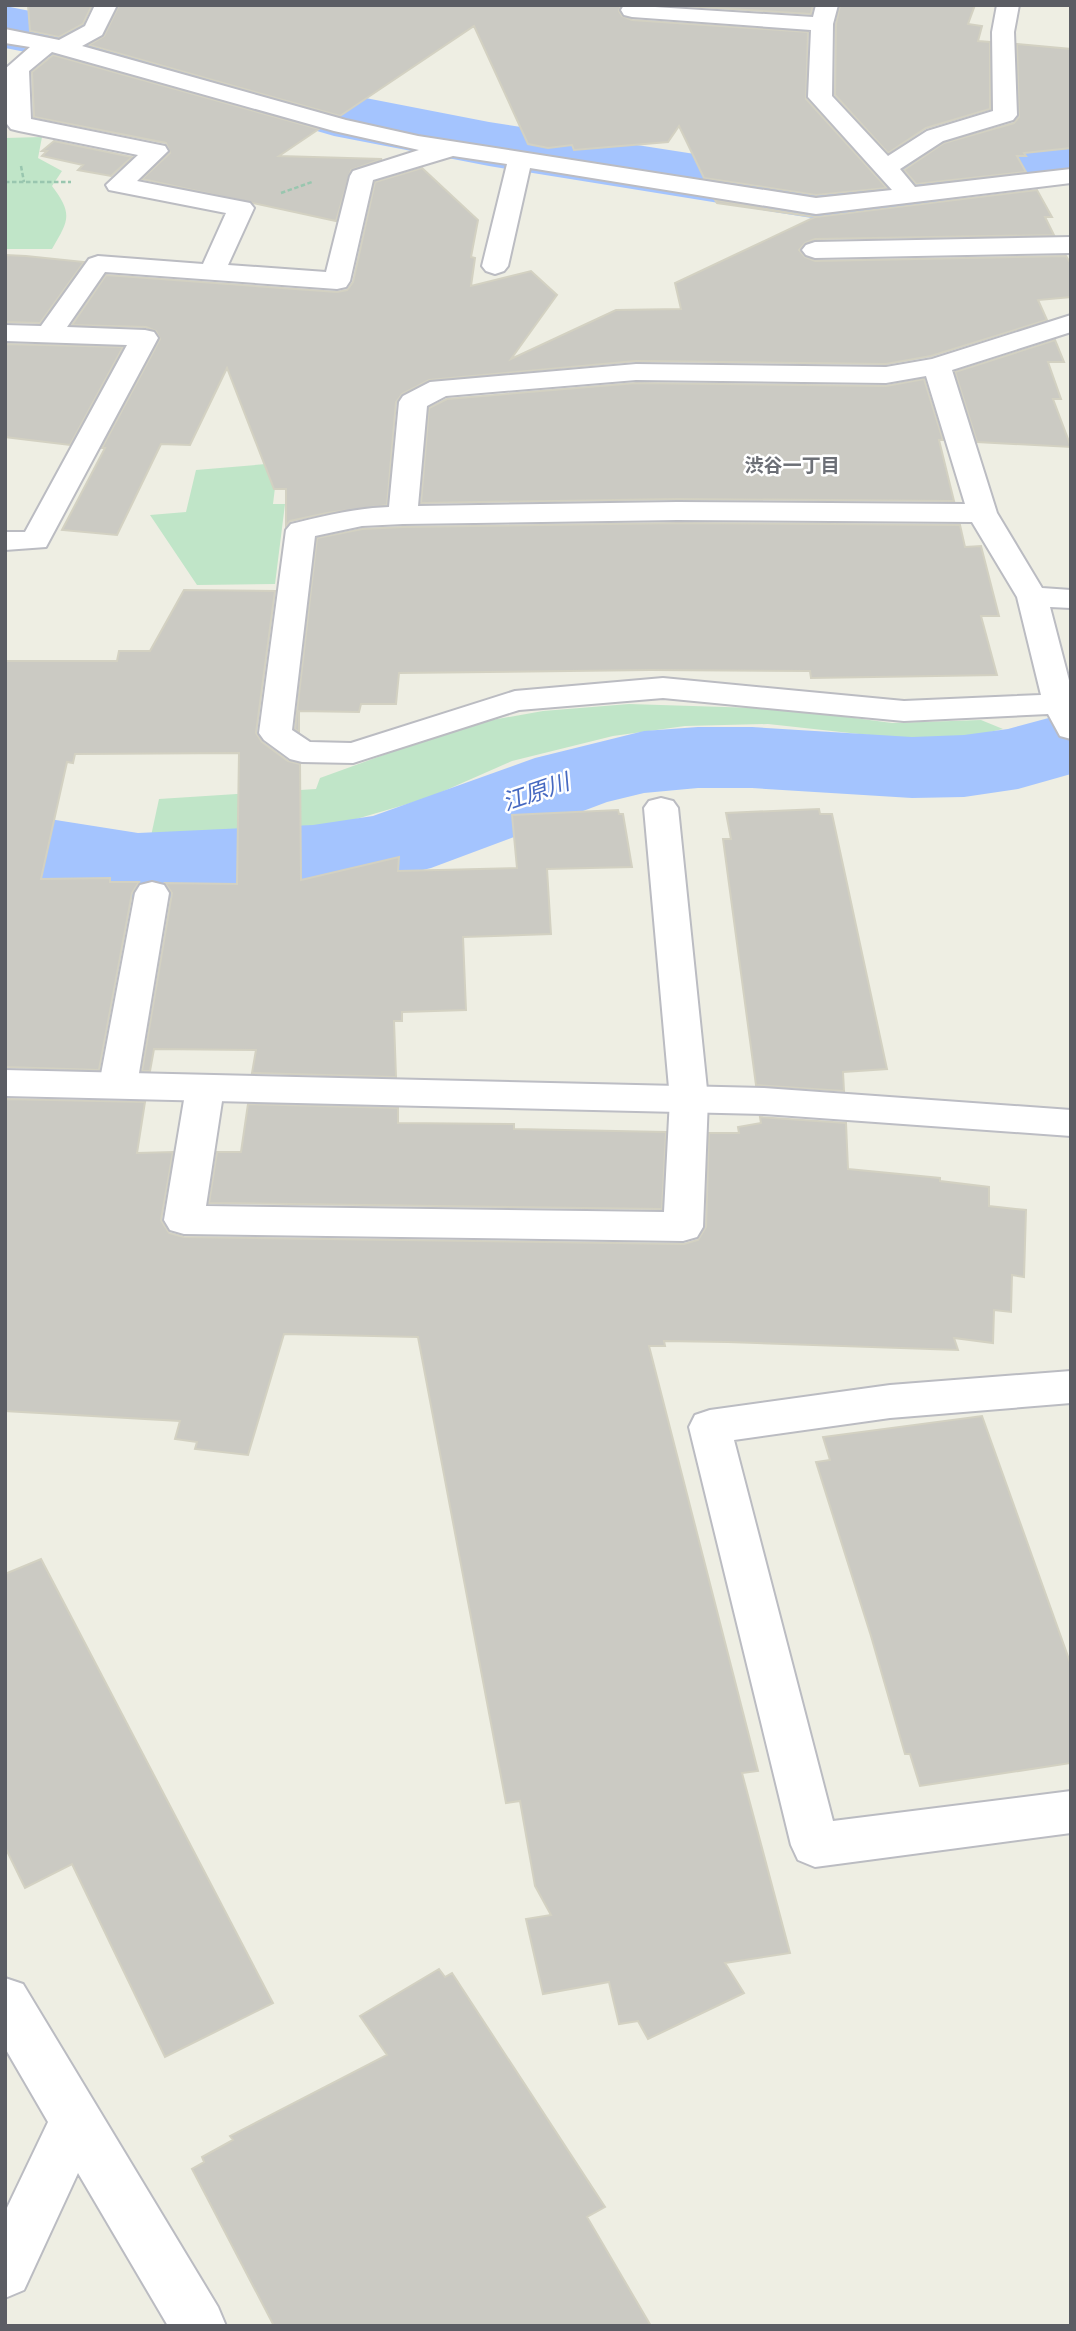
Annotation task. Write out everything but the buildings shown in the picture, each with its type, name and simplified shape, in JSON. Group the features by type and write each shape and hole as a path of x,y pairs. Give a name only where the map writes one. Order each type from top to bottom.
{"street":[{"path":"106,5 94,30 17,69 19,124 156,151 118,185"},
{"path":"635,5 632,10 825,15 820,97 909,194"},
{"path":"885,167 935,135 1005,115 1003,32 1008,5"},
{"path":"5,36 66,43 342,126 452,148 816,206 1070,177"},
{"path":"50,333 98,264 337,281 362,176 452,148"},
{"path":"495,266 520,159"},
{"path":"118,185 241,208 212,272"},
{"path":"815,250 1071,245"},
{"path":"403,515 414,402 440,388 636,372 886,375 937,366 1071,323"},
{"path":"5,333 145,338 36,541 5,541"},
{"path":"937,366 982,513 1032,597 1064,716 904,711 663,688 515,701 354,752 302,752 275,733 301,530 362,517 403,515 677,511 982,513"},
{"path":"1032,597 1071,599"},
{"path":"205,1088 184,1220 683,1227 689,1099 661,808"},
{"path":"118,1085 152,893"},
{"path":"5,1083 764,1101 1071,1123"},
{"path":"1071,1387 953,1394 810,1409 710,1427 815,1845 1071,1812"},
{"path":"5,2001 198,2326"},
{"path":"5,2271 76,2120"}],"path":[{"path":"5,182 118,185"}],"green space":[{"path":"42,137 38,158 62,171 52,186 66,211 65,224 52,249 5,249 5,138"},
{"path":"278,463 273,504 285,504 275,584 197,585 150,515 186,512 196,470"},
{"path":"629,704 787,709 892,723 981,720 1003,729 958,739 896,738 768,724 685,726 613,736 512,761 428,798 322,829 151,836 159,799 316,789 320,778 469,724 543,711"}],"waterway":[{"path":"5,27 105,46 334,114 489,144 818,196 1071,160"},
{"name":"江原川","path":"5,845 138,866 313,859 358,853 394,844 571,780 644,762 698,757 912,767 964,766 1018,758 1071,742"}],"district":[{"name":"渋谷一丁目","path":"792,466"}]}
